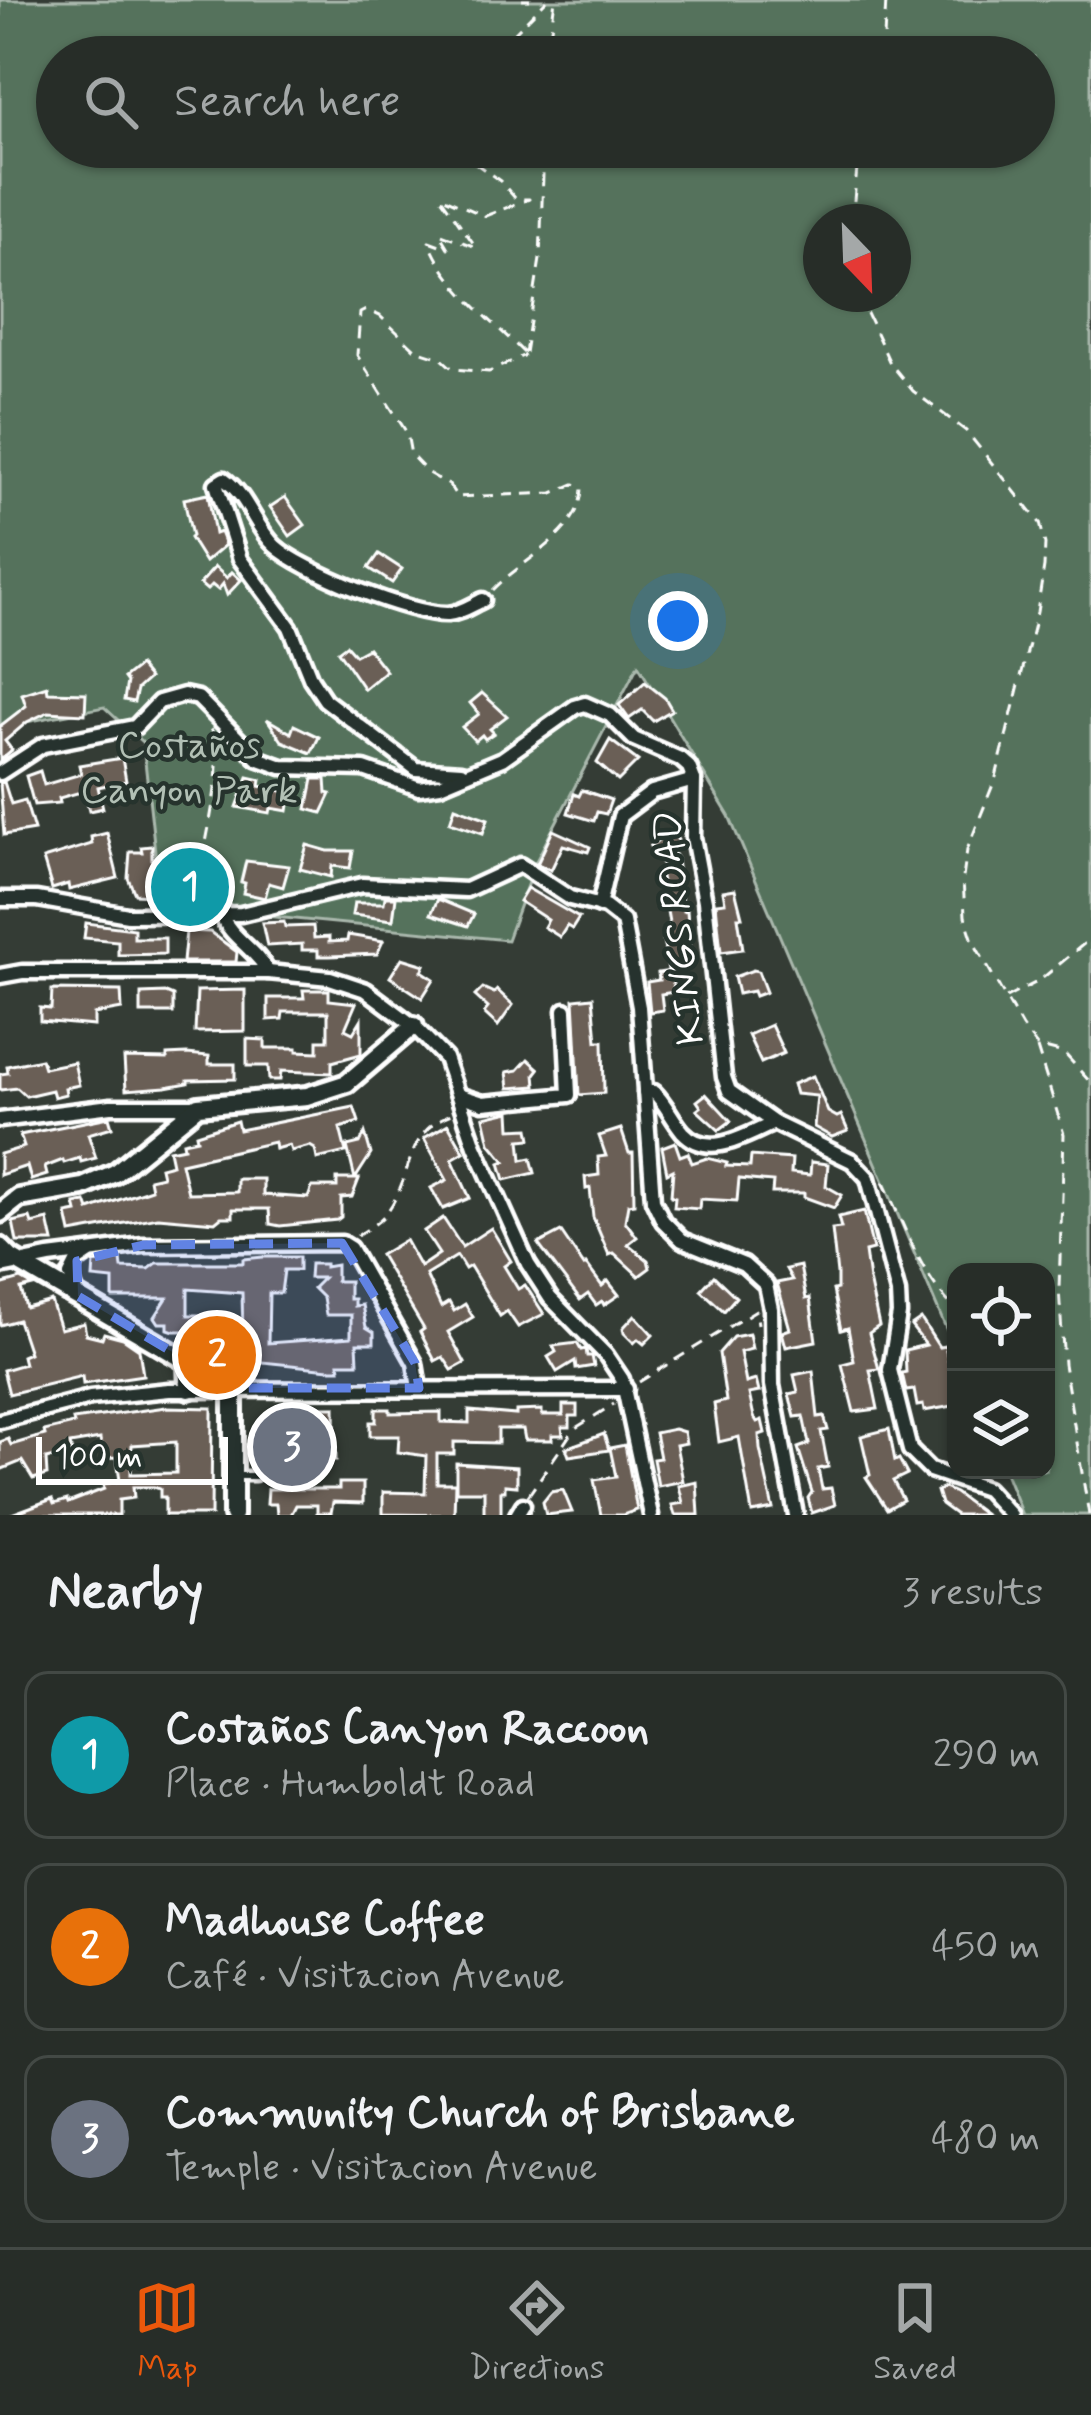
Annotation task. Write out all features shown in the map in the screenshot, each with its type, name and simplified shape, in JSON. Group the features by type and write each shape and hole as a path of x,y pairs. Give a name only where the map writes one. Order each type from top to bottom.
{"street":[{"path":"481,770 416,769 325,700 310,679 290,627 240,559 216,484 224,479 235,487 274,544 312,569 424,610 449,614 483,600"},
{"path":"0,773 43,745 135,727 159,702 172,696 198,698 205,705"},
{"name":"KINGS ROAD","path":"205,705 257,758 282,767 364,769 419,788 481,770 522,747 574,706 585,704 610,715 649,748 680,759 694,780 693,837 729,1091 774,1124 860,1166"},
{"path":"599,906 620,816 652,792 694,780"},
{"path":"0,899 37,899 141,916 221,914 262,911 362,885 466,890 520,865 569,898 621,917 630,940 650,1183 659,1215 682,1240 744,1265 760,1277 769,1293 772,1385 796,1515"},
{"path":"221,914 268,972"},
{"path":"0,976 22,972 268,972 330,978 356,986 415,1027 441,1052 514,1240 559,1308 606,1355 626,1390 651,1515"},
{"path":"458,1095 483,1103 569,1095 565,1010"},
{"path":"0,1120 111,1106 198,1106 294,1097 338,1087 362,1073 415,1027"},
{"path":"644,1092 654,1092 685,1134 705,1145 724,1144 774,1124"},
{"path":"468,1125 483,1103"},
{"path":"0,1213 20,1198 83,1187 116,1173 198,1106"},
{"path":"860,1166 871,1185 898,1293 890,1370 910,1450 930,1470 986,1489 1010,1515"},
{"path":"0,1267 174,1244 345,1244 415,1363 419,1388"},
{"path":"0,1247 233,1388"},
{"path":"78,1296 70,1280 73,1268 94,1251"},
{"path":"188,1362 189,1389"},
{"path":"233,1388 233,1515"},
{"path":"0,1421 90,1398 189,1389 626,1390"}],"lane":[{"path":"233,1476 255,1476"}],"path":[{"path":"521,0 530,0"},
{"path":"508,36 547,0"},
{"path":"550,36 555,0"},
{"path":"884,36 886,0"},
{"path":"482,168 516,200 529,199 485,216 440,196 476,247 439,233 448,248 429,242 436,261 456,286 525,355"},
{"path":"525,355 540,259 543,168"},
{"path":"854,204 857,168"},
{"path":"483,600 555,538 580,508 583,487 574,484 531,495 457,497 411,455 407,433 356,355 360,313 366,310 380,316 416,350 441,358 453,369 489,372 525,355"},
{"path":"866,312 890,363 913,391 966,431 1040,523 1045,544 1036,611 996,777 967,850 963,878 965,916 973,941 1037,1046 1064,1135 1060,1297 1064,1364 1089,1515"},
{"path":"189,912 188,895 176,879 198,875 218,758 218,740 205,705"},
{"path":"1006,998 1039,981 1091,938"},
{"path":"1037,1046 1064,1053 1091,1082"},
{"path":"345,1244 388,1210 405,1179 419,1135 440,1118 463,1110"},
{"path":"860,1166 881,1177 927,1274 947,1301"},
{"path":"1055,1302 1060,1297"},
{"path":"520,1510 574,1429 614,1404 626,1390 756,1310 758,1324 772,1322"}],"highlighted area":[{"path":"342,1243 415,1363 419,1388 233,1388 78,1296 77,1261 143,1245"}],"green space":[{"name":"Costaños Canyon Park","path":"0,0 1091,0 1091,1515 1022,1515 1008,1479 1055,1479 1055,1263 947,1263 947,1331 729,816 638,665 535,863 507,940 161,906 143,743 104,707 0,727"}],"building":[{"path":"208,494 215,534 220,532 225,545 205,562 190,538 184,499"},
{"path":"285,497 305,525 290,536 270,507"},
{"path":"379,554 402,569 392,583 369,568"},
{"path":"215,567 227,578 232,572 241,580 227,595 223,584 218,590 212,585 207,590 200,584"},
{"path":"346,645 355,655 368,648 386,671 364,689 338,651"},
{"path":"139,666 149,678 137,689 134,702 124,700 124,678"},
{"path":"645,682 672,710 653,721 642,710 629,719 619,705"},
{"path":"47,686 48,692 86,693 85,714 48,712 27,722 5,741 12,750 0,760 0,726 26,706 22,694"},
{"path":"482,693 507,716 490,729 494,733 475,741 462,727 479,714 470,703"},
{"path":"267,719 291,733 294,725 319,737 311,753 282,741"},
{"path":"610,740 638,761 618,781 597,763"},
{"path":"122,758 126,781 98,787 103,808 89,811 84,791 59,798 60,803 34,805 26,776 40,771 44,785 81,774 79,765"},
{"path":"248,777 261,780 260,786 291,793 288,811 237,807"},
{"path":"313,779 326,779 331,794 322,813 307,809"},
{"path":"4,782 11,804 25,800 34,830 4,835 0,783"},
{"path":"582,790 611,800 606,814 597,812 594,821 568,813 574,794 579,796"},
{"path":"455,807 488,819 483,833 450,822"},
{"path":"553,830 590,847 588,852 563,845 551,870 537,864"},
{"path":"672,830 680,844 671,849 677,859 683,911 687,910 691,966 668,970 663,939 664,929 670,928 660,871 666,870 650,846"},
{"path":"107,833 118,878 69,890 68,884 52,889 43,859 92,844 91,837"},
{"path":"307,845 353,851 350,868 332,866 331,877 300,869"},
{"path":"152,846 152,895 135,894 128,878 130,852"},
{"path":"246,861 289,866 283,887 269,883 265,898 243,893"},
{"path":"527,888 579,918 572,929 567,926 560,937 544,927 548,920 519,901"},
{"path":"735,889 743,949 721,952 716,903 725,902 723,891"},
{"path":"385,897 396,897 393,920 352,915 354,903 384,903"},
{"path":"438,899 474,914 468,926 431,914"},
{"path":"284,922 285,927 313,926 314,938 329,937 329,942 347,941 348,935 383,941 377,954 318,956 318,950 302,950 302,944 267,946 262,923"},
{"path":"86,923 134,929 134,938 165,938 165,954 118,955 118,941 84,938"},
{"path":"186,931 210,932 237,952 236,962 183,962"},
{"path":"402,958 425,965 422,971 434,979 422,998 390,977"},
{"path":"671,971 674,992 661,994 663,1010 650,1012 647,982"},
{"path":"758,971 766,992 738,994 734,977"},
{"path":"483,988 497,990 513,1005 498,1026 475,996"},
{"path":"52,990 121,991 122,1009 94,1014 94,1026 40,1021 40,1008 51,1009"},
{"path":"245,990 245,1031 195,1032 197,991"},
{"path":"303,990 329,990 329,1000 356,1003 345,1029 353,1033 361,1020 361,1054 332,1062 332,1073 281,1071 280,1080 269,1080 268,1066 247,1066 247,1039 265,1040 265,1048 318,1052 318,1040 328,1040 328,1012 283,1012 282,1019 268,1020 268,998 304,998"},
{"path":"141,994 173,996 173,1013 141,1013"},
{"path":"593,997 597,1041 603,1041 604,1093 579,1095 574,999"},
{"path":"771,1025 784,1053 761,1063 748,1035"},
{"path":"167,1055 209,1056 209,1064 235,1064 235,1079 188,1080 126,1090 124,1058 167,1059"},
{"path":"41,1059 44,1068 74,1062 79,1085 54,1097 52,1090 26,1096 17,1088 0,1090 0,1074 8,1073 7,1066"},
{"path":"528,1059 539,1069 536,1086 509,1088 507,1072 518,1070"},
{"path":"813,1076 828,1112 841,1115 848,1131 832,1137 814,1127 817,1096 796,1094 793,1084"},
{"path":"706,1094 731,1121 719,1130 697,1110 701,1107 697,1101"},
{"path":"354,1107 359,1122 340,1128 346,1152 317,1159 310,1146 291,1151 289,1145 275,1149 274,1142 181,1163 188,1193 237,1192 237,1179 263,1179 263,1195 308,1198 312,1187 337,1187 337,1179 359,1179 352,1197 341,1198 337,1220 280,1226 270,1224 269,1209 233,1209 233,1217 215,1222 158,1217 71,1233 67,1214 77,1212 75,1204 86,1202 89,1210 151,1189 149,1179 162,1176 160,1167 172,1164 169,1150 184,1147 183,1142 197,1139 196,1134 237,1121 239,1130"},
{"path":"510,1111 511,1129 529,1128 531,1139 520,1140 522,1160 531,1158 535,1173 505,1180 500,1163 505,1161 490,1143 484,1117"},
{"path":"109,1117 112,1127 88,1134 96,1158 63,1160 45,1167 47,1175 31,1180 27,1166 0,1175 0,1154 24,1147 20,1135"},
{"path":"448,1124 464,1152 452,1159 470,1198 443,1209 431,1188 447,1180 424,1138"},
{"path":"621,1129 633,1153 634,1203 628,1204 625,1221 637,1237 628,1244 648,1260 650,1268 639,1276 614,1253 609,1255 593,1217 590,1188 586,1189 585,1177 599,1175 598,1157 606,1156 599,1136"},
{"path":"365,1133 371,1154 355,1179 347,1146 360,1143"},
{"path":"675,1142 680,1156 688,1153 692,1163 707,1158 726,1166 750,1167 751,1156 792,1159 791,1173 810,1175 811,1162 828,1164 826,1186 842,1195 834,1208 804,1193 772,1193 773,1182 739,1179 737,1201 700,1199 699,1209 674,1207 673,1170 667,1173 662,1147"},
{"path":"864,1211 873,1250 865,1252 879,1326 869,1333 879,1369 870,1370 878,1409 854,1412 842,1364 854,1361 848,1328 841,1330 833,1290 837,1289 837,1274 832,1229 841,1228 838,1217"},
{"path":"30,1218 32,1224 48,1220 53,1242 17,1242 13,1222"},
{"path":"443,1218 462,1247 491,1228 511,1261 504,1266 518,1289 525,1285 544,1314 518,1327 507,1311 500,1316 470,1266 465,1269 457,1256 426,1275 441,1307 449,1302 454,1311 465,1304 473,1317 448,1332 465,1363 452,1370 443,1357 435,1361 420,1332 424,1329 380,1255 405,1240 420,1267 439,1254 424,1231"},
{"path":"561,1232 602,1286 608,1281 619,1295 604,1305 602,1301 596,1305 588,1294 580,1300 538,1244"},
{"path":"299,1257 299,1270 284,1270 281,1293 269,1293 268,1343 351,1337 351,1315 326,1315 323,1298 313,1288 323,1278 309,1278 310,1264 336,1265 336,1281 349,1281 349,1299 354,1299 354,1306 362,1305 366,1327 374,1332 374,1343 357,1343 358,1363 339,1363 340,1369 330,1369 252,1361 252,1352 214,1358 214,1335 243,1335 242,1293 188,1289 188,1315 211,1315 211,1334 194,1334 159,1323 155,1317 167,1298 113,1298 113,1280 93,1278 94,1263 121,1259 122,1268 149,1269 157,1263 243,1263 243,1259"},
{"path":"800,1266 816,1341 786,1347 782,1332 790,1329 777,1283 792,1280 786,1269"},
{"path":"714,1276 736,1297 724,1311 701,1290"},
{"path":"21,1279 33,1286 21,1289 26,1308 51,1301 60,1329 84,1323 86,1334 123,1338 139,1349 143,1375 83,1384 82,1376 9,1394 3,1370 24,1364 22,1356 29,1353 18,1320 0,1325 0,1285"},
{"path":"635,1315 653,1335 644,1344 638,1339 634,1343 624,1333"},
{"path":"921,1319 939,1347 945,1346 947,1407 924,1411 923,1405 917,1406 914,1390 906,1391 905,1350 926,1345 911,1326"},
{"path":"749,1334 752,1349 740,1352 746,1383 756,1380 759,1392 749,1394 754,1417 757,1422 762,1420 765,1433 759,1435 760,1449 773,1509 752,1513 739,1437 719,1442 714,1404 726,1401 719,1353 733,1337"},
{"path":"577,1343 592,1356 594,1366 576,1369 575,1361 557,1372 548,1357 556,1352 553,1346"},
{"path":"813,1371 818,1417 824,1416 828,1430 821,1431 828,1467 818,1469 822,1489 831,1488 835,1505 812,1513 808,1498 812,1492 798,1448 809,1444 803,1416 795,1417 789,1394 798,1392 794,1375"},
{"path":"563,1405 577,1405 577,1416 570,1416 570,1427 562,1427 563,1435 552,1435 552,1440 525,1440 523,1429 498,1429 498,1443 454,1442 454,1454 437,1454 437,1483 455,1483 454,1515 383,1514 383,1492 425,1493 426,1456 398,1452 399,1436 370,1436 376,1409 441,1412 441,1422 469,1423 469,1411 516,1415 516,1411 542,1410 542,1415 563,1415"},
{"path":"166,1407 212,1408 211,1515 165,1515 160,1489 133,1487 134,1498 119,1500 119,1515 9,1515 52,1499 54,1504 68,1503 104,1489 103,1484 120,1481 117,1457 103,1458 100,1439 70,1444 72,1453 46,1459 47,1475 33,1479 22,1461 0,1470 0,1442 8,1439 11,1445 45,1435 44,1431 74,1424 73,1420","holes":["176,1442 176,1473 131,1474 132,1445"]},
{"path":"319,1407 335,1407 336,1460 277,1458 278,1436 284,1436 289,1420 312,1420"},
{"path":"889,1429 895,1461 899,1459 907,1474 893,1481 903,1500 887,1509 866,1477 870,1475 861,1436"},
{"path":"684,1432 686,1443 676,1445 683,1481 658,1486 655,1433"},
{"path":"604,1434 609,1450 569,1456 566,1448"},
{"path":"625,1445 637,1510 601,1515 594,1480 616,1477 610,1448"},
{"path":"456,1463 517,1467 517,1486 505,1485 501,1491 501,1515 484,1515 484,1491 456,1491"},
{"path":"697,1482 699,1515 675,1515 672,1505 683,1503 679,1486"},
{"path":"339,1483 363,1483 363,1503 333,1502 331,1513 317,1513 317,1505 296,1505 291,1515 277,1515 276,1504 267,1504 268,1489 339,1489"},
{"path":"944,1488 985,1515 956,1515 941,1504 937,1491"},
{"path":"563,1490 572,1512 546,1515 543,1502 551,1492"}],"place":[{"name":"Costaños Canyon Raccoon","path":"190,887"},
{"name":"Madhouse Coffee","path":"217,1355"},
{"name":"Community Church of Brisbane","path":"292,1447"}]}
